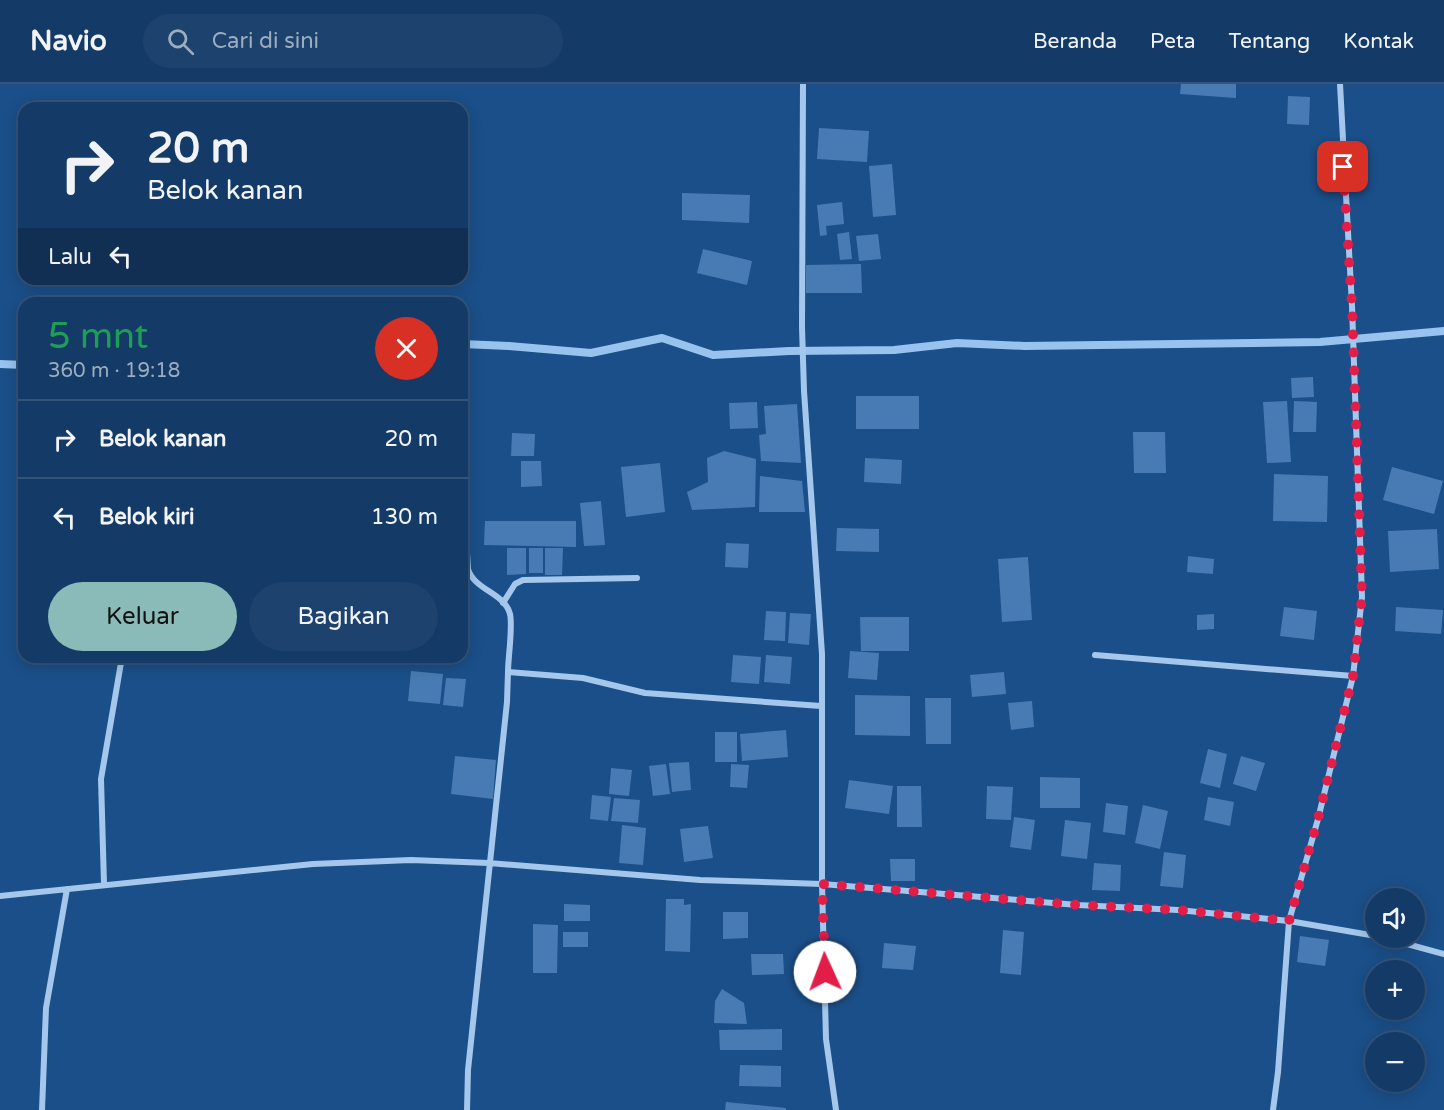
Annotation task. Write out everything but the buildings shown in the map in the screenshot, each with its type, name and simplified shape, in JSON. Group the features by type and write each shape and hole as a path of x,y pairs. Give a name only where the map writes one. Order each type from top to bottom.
{"street":[{"path":"803,84 804,391 822,654 820,706 826,1039 836,1110"},
{"path":"1273,1110 1289,921 1318,819 1353,676 1362,597 1352,306 1340,84"},
{"path":"467,1110 468,1070 507,702 510,615 503,603 476,582 469,573 468,558"},
{"path":"503,603 515,584 523,580 637,578"},
{"path":"1095,655 1353,676"},
{"path":"104,884 101,779 121,663"},
{"path":"507,672 583,678 645,693 820,706"},
{"path":"0,896 312,864 411,860 489,863 700,880 822,884 1078,905 1178,910 1289,921 1365,934"},
{"path":"42,1110 46,1008 67,889"},
{"path":"1422,948 1444,954"}],"waterway":[{"path":"468,344 591,353 662,338 713,355 789,351 894,350 957,343 1025,346 1320,342 1444,331"},
{"path":"0,364 18,365"}],"route":[{"path":"825,972 822,884 1078,905 1178,910 1289,921 1318,819 1353,676 1362,597 1352,306 1343,167"}]}
